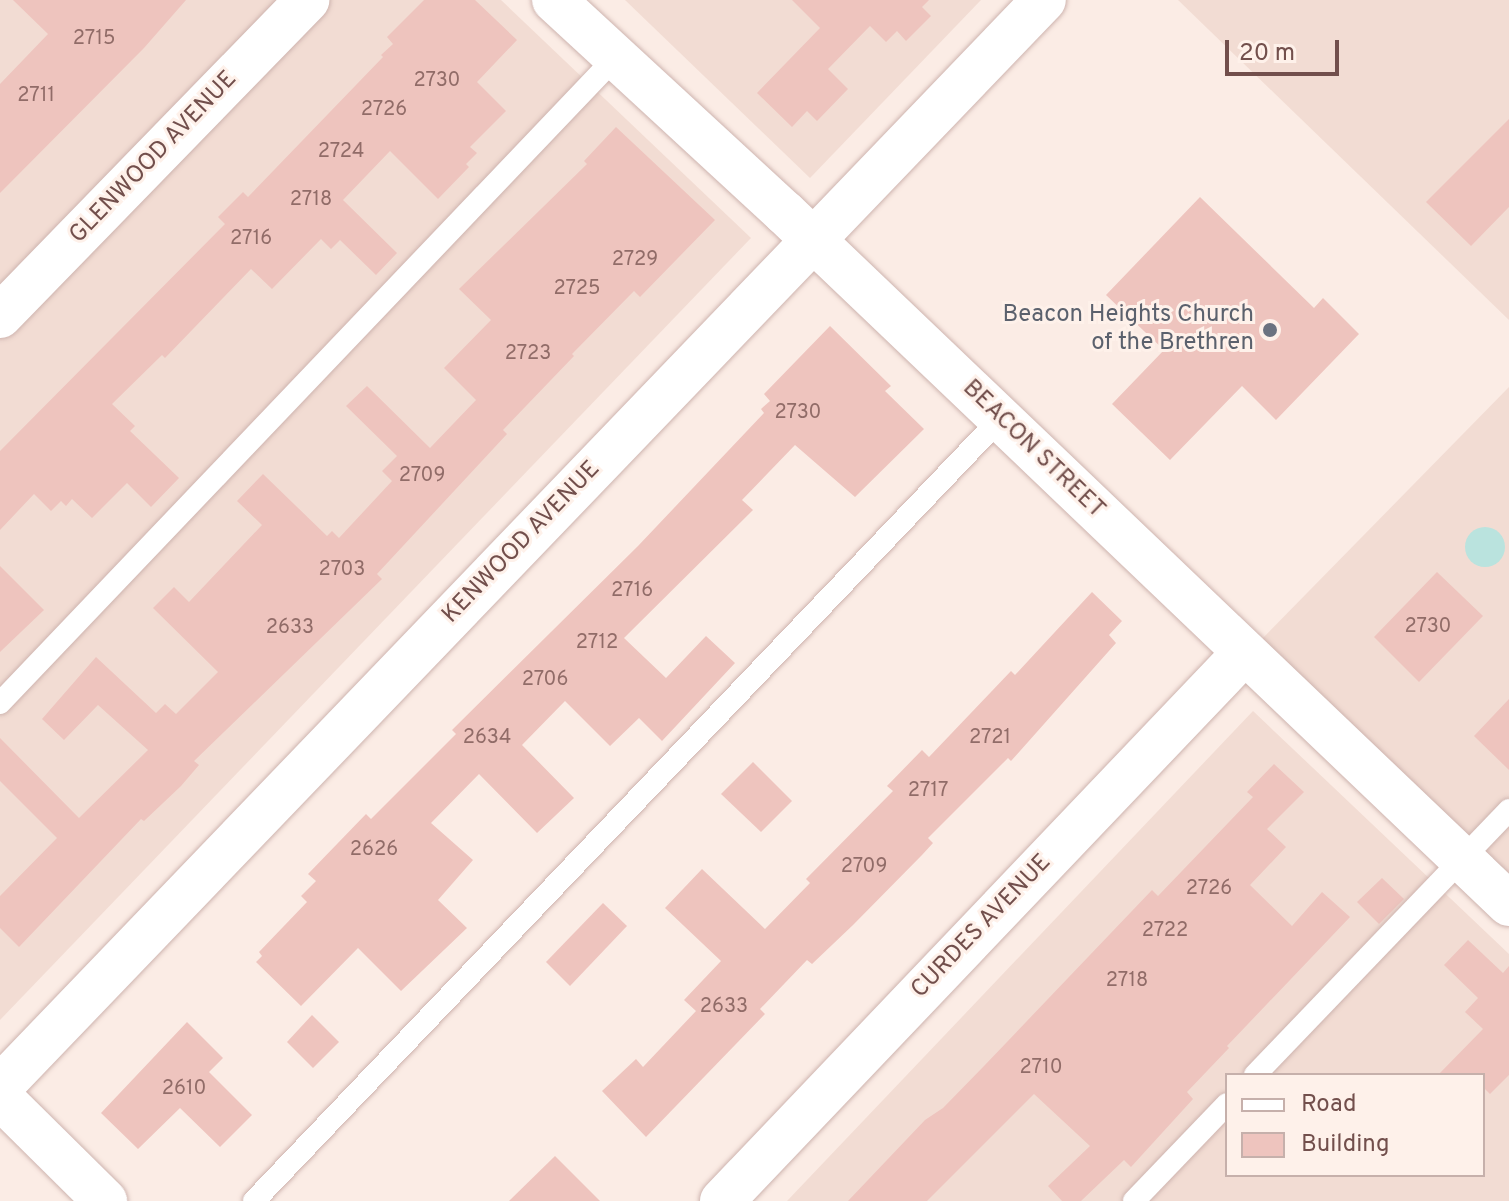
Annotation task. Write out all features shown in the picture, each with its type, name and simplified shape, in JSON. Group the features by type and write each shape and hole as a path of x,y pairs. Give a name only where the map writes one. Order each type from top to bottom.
{"street":[{"name":"GLENWOOD AVENUE","path":"0,316 307,0"},
{"name":"BEACON STREET","path":"554,0 1001,418 1509,904"},
{"name":"KENWOOD AVENUE","path":"0,1087 811,239 1044,0"},
{"name":"CURDES AVENUE","path":"722,1201 1244,653"},
{"path":"0,1097 105,1201"}],"lane":[{"path":"0,703 615,58"},
{"path":"254,1201 1001,418"},
{"path":"1257,1073 1509,810"},
{"path":"1134,1201 1225,1106"}],"shaded area":[{"path":"0,0 501,0 751,238 0,1020"},
{"path":"625,0 981,0 810,178"},
{"path":"1178,0 1509,0 1509,320"},
{"path":"1509,387 1509,879 1259,642"},
{"path":"1253,711 1509,954 1509,1201 787,1201"}],"water":[{"path":"1485,527 1499,533 1505,547 1499,561 1485,567 1471,561 1465,547 1471,533"}],"building":[{"path":"13,0 186,0 144,48 0,193 0,84 48,34"},
{"path":"424,0 475,0 517,40 477,82 506,111 470,147 477,153 466,164 469,167 438,199 390,151 343,200 397,253 376,275 340,240 331,249 321,239 272,289 251,269 165,358 162,355 112,404 135,426 130,431 179,478 151,507 127,483 92,518 72,499 66,506 61,501 51,511 34,494 0,530 0,451 225,224 218,217 243,192 248,197 383,57 381,55 393,44 387,37"},
{"path":"792,0 929,0 922,7 931,16 906,41 897,31 886,42 870,26 828,69 848,89 817,121 807,111 792,127 757,93 820,28"},
{"path":"1509,119 1509,207 1471,246 1426,202"},
{"path":"616,127 715,220 640,297 634,291 572,354 574,356 503,430 507,434 377,574 382,579 194,761 199,765 181,786 144,821 141,819 19,947 0,928 0,896 57,838 0,781 0,738 79,818 148,750 98,705 64,740 42,719 96,657 156,713 165,704 176,714 218,672 153,608 174,587 189,602 262,525 237,501 263,474 327,536 332,531 339,538 392,481 382,471 397,456 346,406 367,386 430,448 476,400 444,368 491,320 459,289 587,164 584,161"},
{"name":"Beacon Heights Church of the Brethren","path":"1200,197 1314,308 1323,298 1359,334 1276,420 1242,386 1170,460 1112,404 1164,350 1106,295"},
{"path":"830,326 891,386 885,391 924,429 855,497 795,445 742,500 753,510 624,638 666,678 706,636 735,663 662,741 639,718 610,746 565,701 522,745 574,798 537,833 479,774 431,823 473,860 438,900 467,928 401,991 358,948 301,1006 256,962 262,956 259,952 307,902 301,896 316,881 308,874 366,814 371,819 456,734 452,730 638,546 764,413 761,409 770,401 764,394"},
{"path":"0,566 44,610 0,652"},
{"path":"1437,572 1483,616 1419,682 1374,637"},
{"path":"1092,592 1122,621 1109,635 1116,643 1011,761 1008,758 928,838 933,843 922,855 812,964 807,960 760,1009 765,1014 646,1137 602,1091 636,1059 643,1067 696,1011 684,1000 721,961 665,908 702,869 765,929 810,883 806,879 893,791 887,786 922,750 929,757 1011,671 1015,675"},
{"path":"1509,699 1509,770 1474,736"},
{"path":"753,762 792,801 761,832 721,794"},
{"path":"1274,764 1304,792 1267,829 1286,847 1250,885 1292,926 1322,892 1350,917 1227,1046 1229,1048 1187,1092 1193,1099 1131,1167 1124,1160 1081,1201 1062,1201 1048,1186 1090,1146 1034,1094 927,1201 848,1201 925,1120 943,1108 1152,890 1158,896 1253,797 1247,792"},
{"path":"1382,878 1404,899 1379,924 1357,902"},
{"path":"603,903 627,926 570,986 546,962"},
{"path":"1468,940 1503,973 1509,966 1509,1075 1490,1094 1485,1089 1485,1073 1440,1073 1483,1029 1465,1012 1478,998 1444,965"},
{"path":"312,1015 339,1042 313,1068 287,1042"},
{"path":"187,1022 223,1058 209,1072 252,1115 220,1147 180,1108 138,1149 101,1113"},
{"path":"555,1156 600,1201 509,1201"}],"place":[{"name":"Beacon Heights Church of the Brethren","path":"1270,330"}]}
